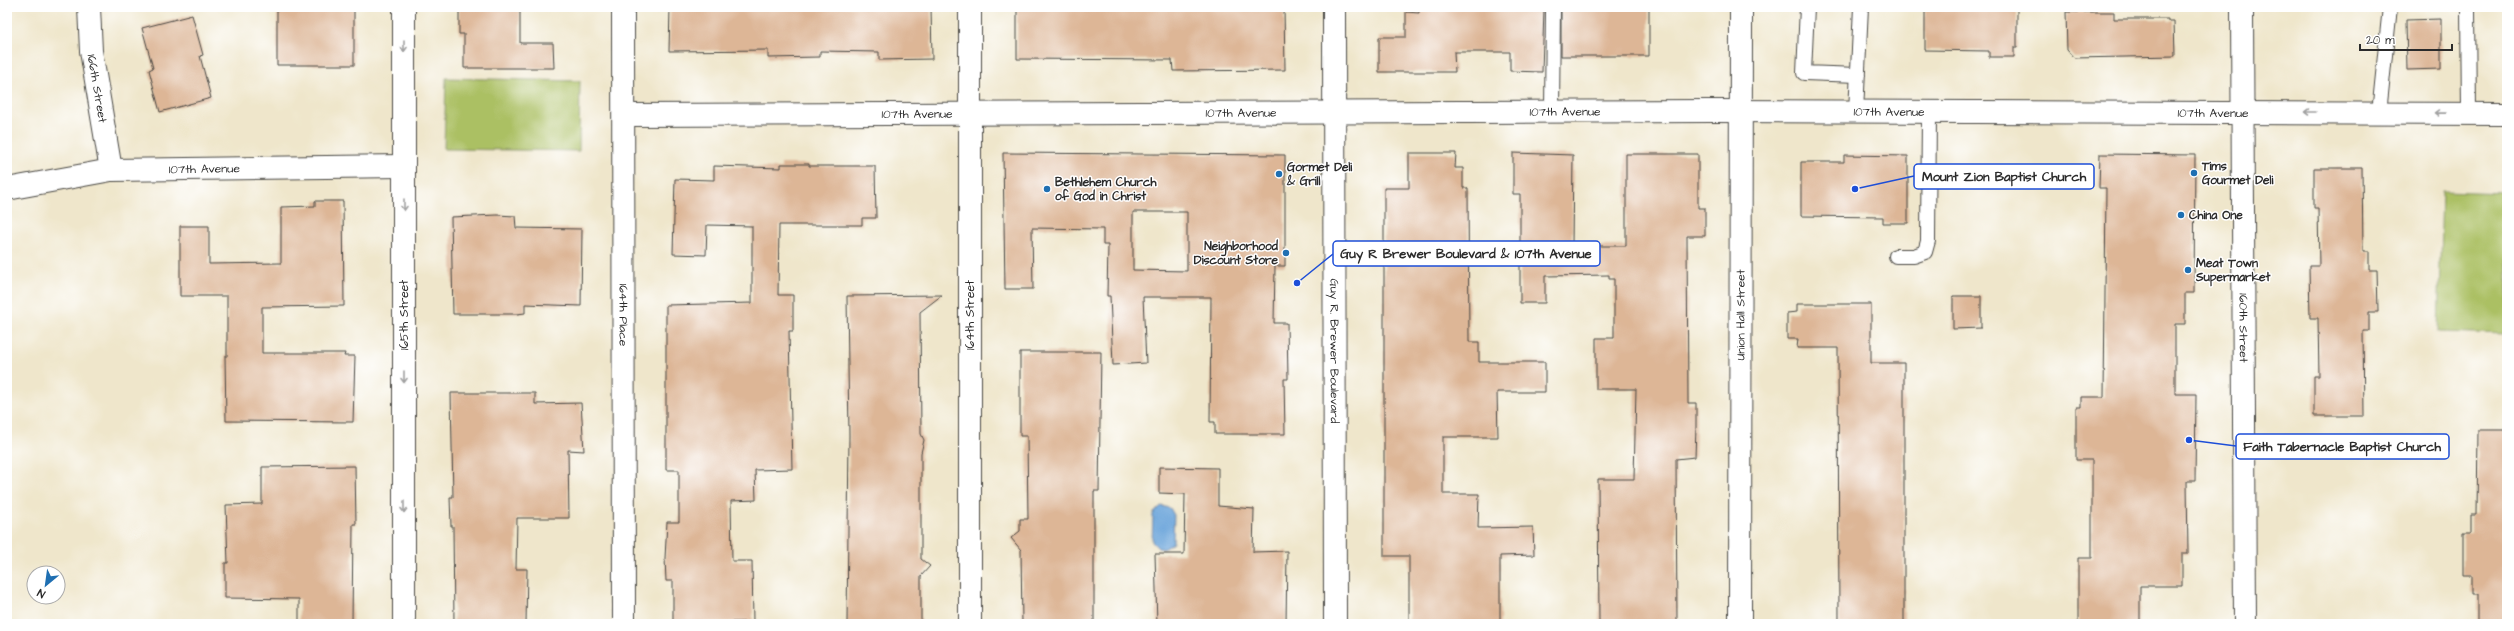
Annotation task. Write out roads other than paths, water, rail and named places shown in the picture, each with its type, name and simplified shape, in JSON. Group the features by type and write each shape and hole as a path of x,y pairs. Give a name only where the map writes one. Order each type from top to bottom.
{"street":[{"name":"166th Street","path":"90,7 91,51 111,170"},
{"name":"165th Street","path":"404,7 404,624"},
{"name":"164th Place","path":"623,7 624,624"},
{"name":"164th Street","path":"970,7 970,624"},
{"name":"Guy R. Brewer Boulevard","path":"1334,7 1335,624"},
{"name":"Union Hall Street","path":"1740,624 1741,7"},
{"name":"160th Street","path":"2242,7 2245,624"},
{"name":"107th Avenue","path":"624,114 1334,114 1552,112 2242,112 2507,114"},
{"name":"107th Avenue","path":"7,189 111,170 404,166"}],"lane":[{"path":"1552,112 1553,7"},
{"path":"1807,7 1804,72 1858,75"},
{"path":"1856,112 1861,7"},
{"path":"2379,113 2390,7"},
{"path":"2468,7 2469,114"},
{"path":"1896,256 1920,255 1924,252 1928,241 1929,112"}],"water":[{"path":"1161,506 1170,508 1174,515 1173,543 1163,549 1158,548 1152,542 1153,514"}],"place":[{"name":"Tims Gourmet Deli","path":"2194,173"},
{"name":"Gormet Deli & Grill","path":"1279,174"},
{"name":"Bethlehem Church of God in Christ","path":"1047,189"},
{"name":"Mount Zion Baptist Church","path":"1855,189"},
{"name":"China One","path":"2181,215"},
{"name":"Neighborhood Discount Store","path":"1286,253"},
{"name":"Meat Town Supermarket","path":"2188,270"},
{"name":"Guy R Brewer Boulevard & 107th Avenue","path":"1297,283"},
{"name":"Faith Tabernacle Baptist Church","path":"2189,440"}]}
